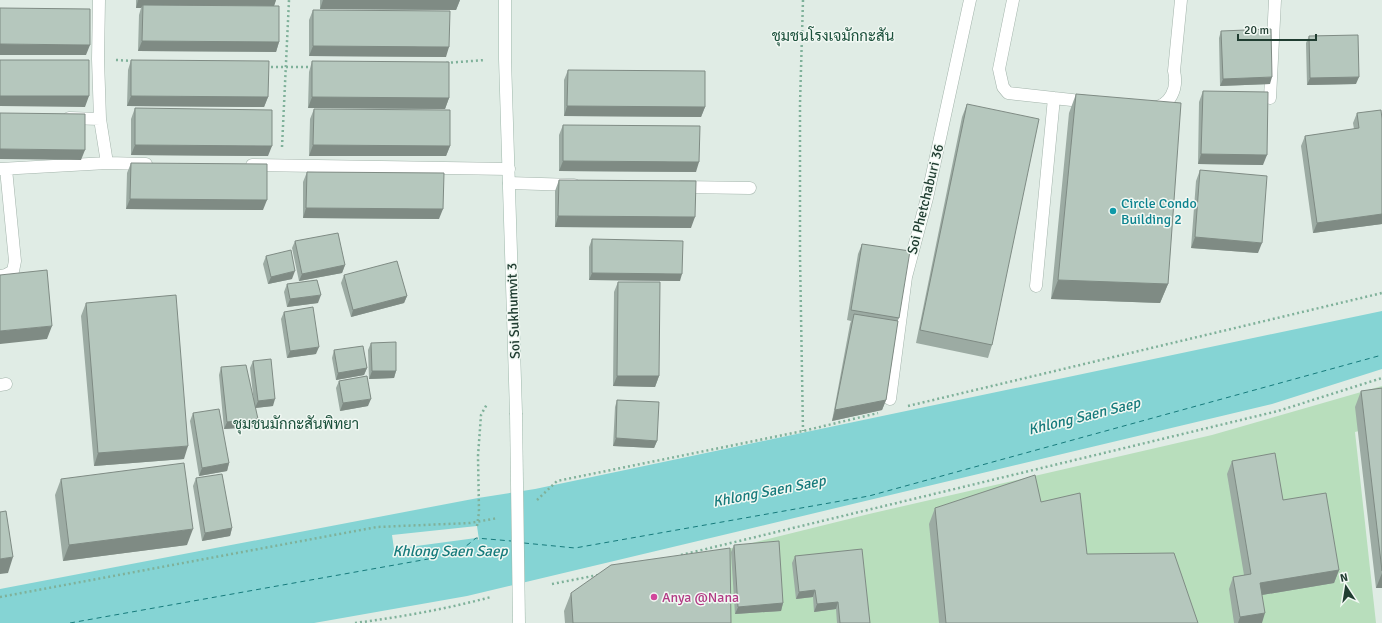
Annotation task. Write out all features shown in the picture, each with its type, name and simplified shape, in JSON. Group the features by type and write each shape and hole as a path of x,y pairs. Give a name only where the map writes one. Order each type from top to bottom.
{"street":[{"path":"99,0 98,62 100,119 108,163"},
{"name":"Soi Sukhumvit 3","path":"505,0 505,59 516,413 519,623"},
{"name":"Soi Phetchaburi 36","path":"890,399 906,277 927,198 970,0"},
{"path":"1013,0 999,69 1003,86 1008,93 1100,103"},
{"path":"1142,108 1155,107 1164,104 1171,97 1175,88 1176,79 1174,71 1181,0"},
{"path":"1270,98 1275,0"},
{"path":"83,65 98,62"},
{"path":"1036,286 1054,98"},
{"path":"54,118 100,119"},
{"path":"0,276 6,276 13,271 15,261 3,169 108,163 155,164"},
{"path":"242,165 509,168"},
{"path":"509,184 587,185"},
{"path":"672,186 750,188"}],"path":[{"path":"281,165 289,0"},
{"path":"803,0 800,104 800,256 803,431"},
{"path":"439,63 505,59"},
{"path":"98,62 137,61"},
{"path":"263,67 317,67"},
{"path":"904,407 1382,293"},
{"path":"680,556 1278,411 1382,378"},
{"path":"477,526 479,512 478,456 480,415 487,404"},
{"path":"535,502 557,481 803,431 880,412"},
{"path":"0,597 377,527 478,522 501,517"},
{"path":"552,584 602,574"},
{"path":"355,623 390,619 466,604 491,597"}],"green space":[{"path":"1382,386 1382,425 1355,432 1376,623 728,623 728,549 869,514 1212,435"}],"water":[{"name":"Khlong Saen Saep","path":"1382,311 1382,369 1272,404 467,596 314,623 0,623 0,589 478,498 535,489"}],"pier":[{"path":"477,526 479,540 476,538 394,549 392,535"}],"building":[{"path":"143,5 279,6 279,42 142,41"},
{"path":"0,8 90,9 90,45 0,44"},
{"path":"313,10 450,11 449,47 313,46"},
{"path":"1271,29 1272,77 1223,79 1221,31"},
{"path":"1358,35 1359,77 1310,78 1309,36"},
{"path":"0,60 89,60 89,96 0,96"},
{"path":"131,60 269,61 268,97 131,96"},
{"path":"312,61 449,62 449,98 312,97"},
{"path":"568,70 705,71 705,107 567,106"},
{"path":"1203,91 1268,92 1267,155 1201,154"},
{"name":"Circle Condo Building 2","path":"1076,94 1181,103 1168,284 1058,280"},
{"path":"967,104 1039,119 992,345 920,330"},
{"path":"135,108 272,110 272,146 135,145"},
{"path":"314,109 450,110 450,146 313,145"},
{"path":"1381,110 1382,214 1317,223 1305,136 1359,128 1357,113"},
{"path":"0,113 85,114 85,150 0,149"},
{"path":"563,125 700,126 699,162 563,161"},
{"path":"131,163 267,164 267,200 130,199"},
{"path":"1200,170 1267,176 1262,243 1195,237"},
{"path":"307,172 444,173 443,209 306,208"},
{"path":"559,180 696,181 695,217 558,216"},
{"path":"338,233 345,265 302,274 295,241"},
{"path":"592,239 683,241 682,274 592,273"},
{"path":"862,244 910,251 899,318 851,310"},
{"path":"291,250 295,271 271,277 266,256"},
{"path":"397,261 407,296 353,310 344,275"},
{"path":"47,270 52,326 0,331 0,275"},
{"path":"317,280 321,295 290,299 287,284"},
{"path":"618,282 660,282 659,376 617,376"},
{"path":"176,295 188,446 98,453 86,303"},
{"path":"313,307 319,347 290,351 284,312"},
{"path":"854,314 898,321 886,400 835,410"},
{"path":"396,342 396,371 372,371 371,343"},
{"path":"363,346 367,368 338,373 334,350"},
{"path":"271,359 275,399 258,401 253,361"},
{"path":"246,365 258,419 227,422 221,367"},
{"path":"367,376 371,399 343,403 339,381"},
{"path":"1382,388 1382,571 1361,391"},
{"path":"617,400 659,402 657,441 616,438"},
{"path":"219,409 229,463 202,468 193,413"},
{"path":"1275,453 1283,500 1326,493 1339,570 1260,583 1265,613 1240,617 1233,577 1251,574 1232,461"},
{"path":"184,463 193,529 69,545 61,479"},
{"path":"222,474 232,528 205,533 196,478"},
{"path":"1035,475 1041,502 1080,493 1087,554 1174,553 1198,623 946,623 935,508"},
{"path":"6,511 13,557 0,559 0,512"},
{"path":"779,541 783,603 738,607 734,545"},
{"name":"Anya @Nana","path":"730,548 731,623 573,623 571,593 611,565"},
{"path":"862,549 870,623 840,623 838,602 817,604 815,590 799,592 795,556"}],"ferry route":[{"path":"524,543 575,548 869,496 1382,355"},
{"path":"70,623 445,556 465,547 476,538 511,541"}],"place":[{"name":"Circle Condo Building 2","path":"1113,211"},
{"name":"Anya @Nana","path":"654,597"}],"district":[{"name":"ชุมชนโรงเจมักกะสัน","path":"833,36"},
{"name":"ชุมชนมักกะสันพิทยา","path":"296,424"}]}
